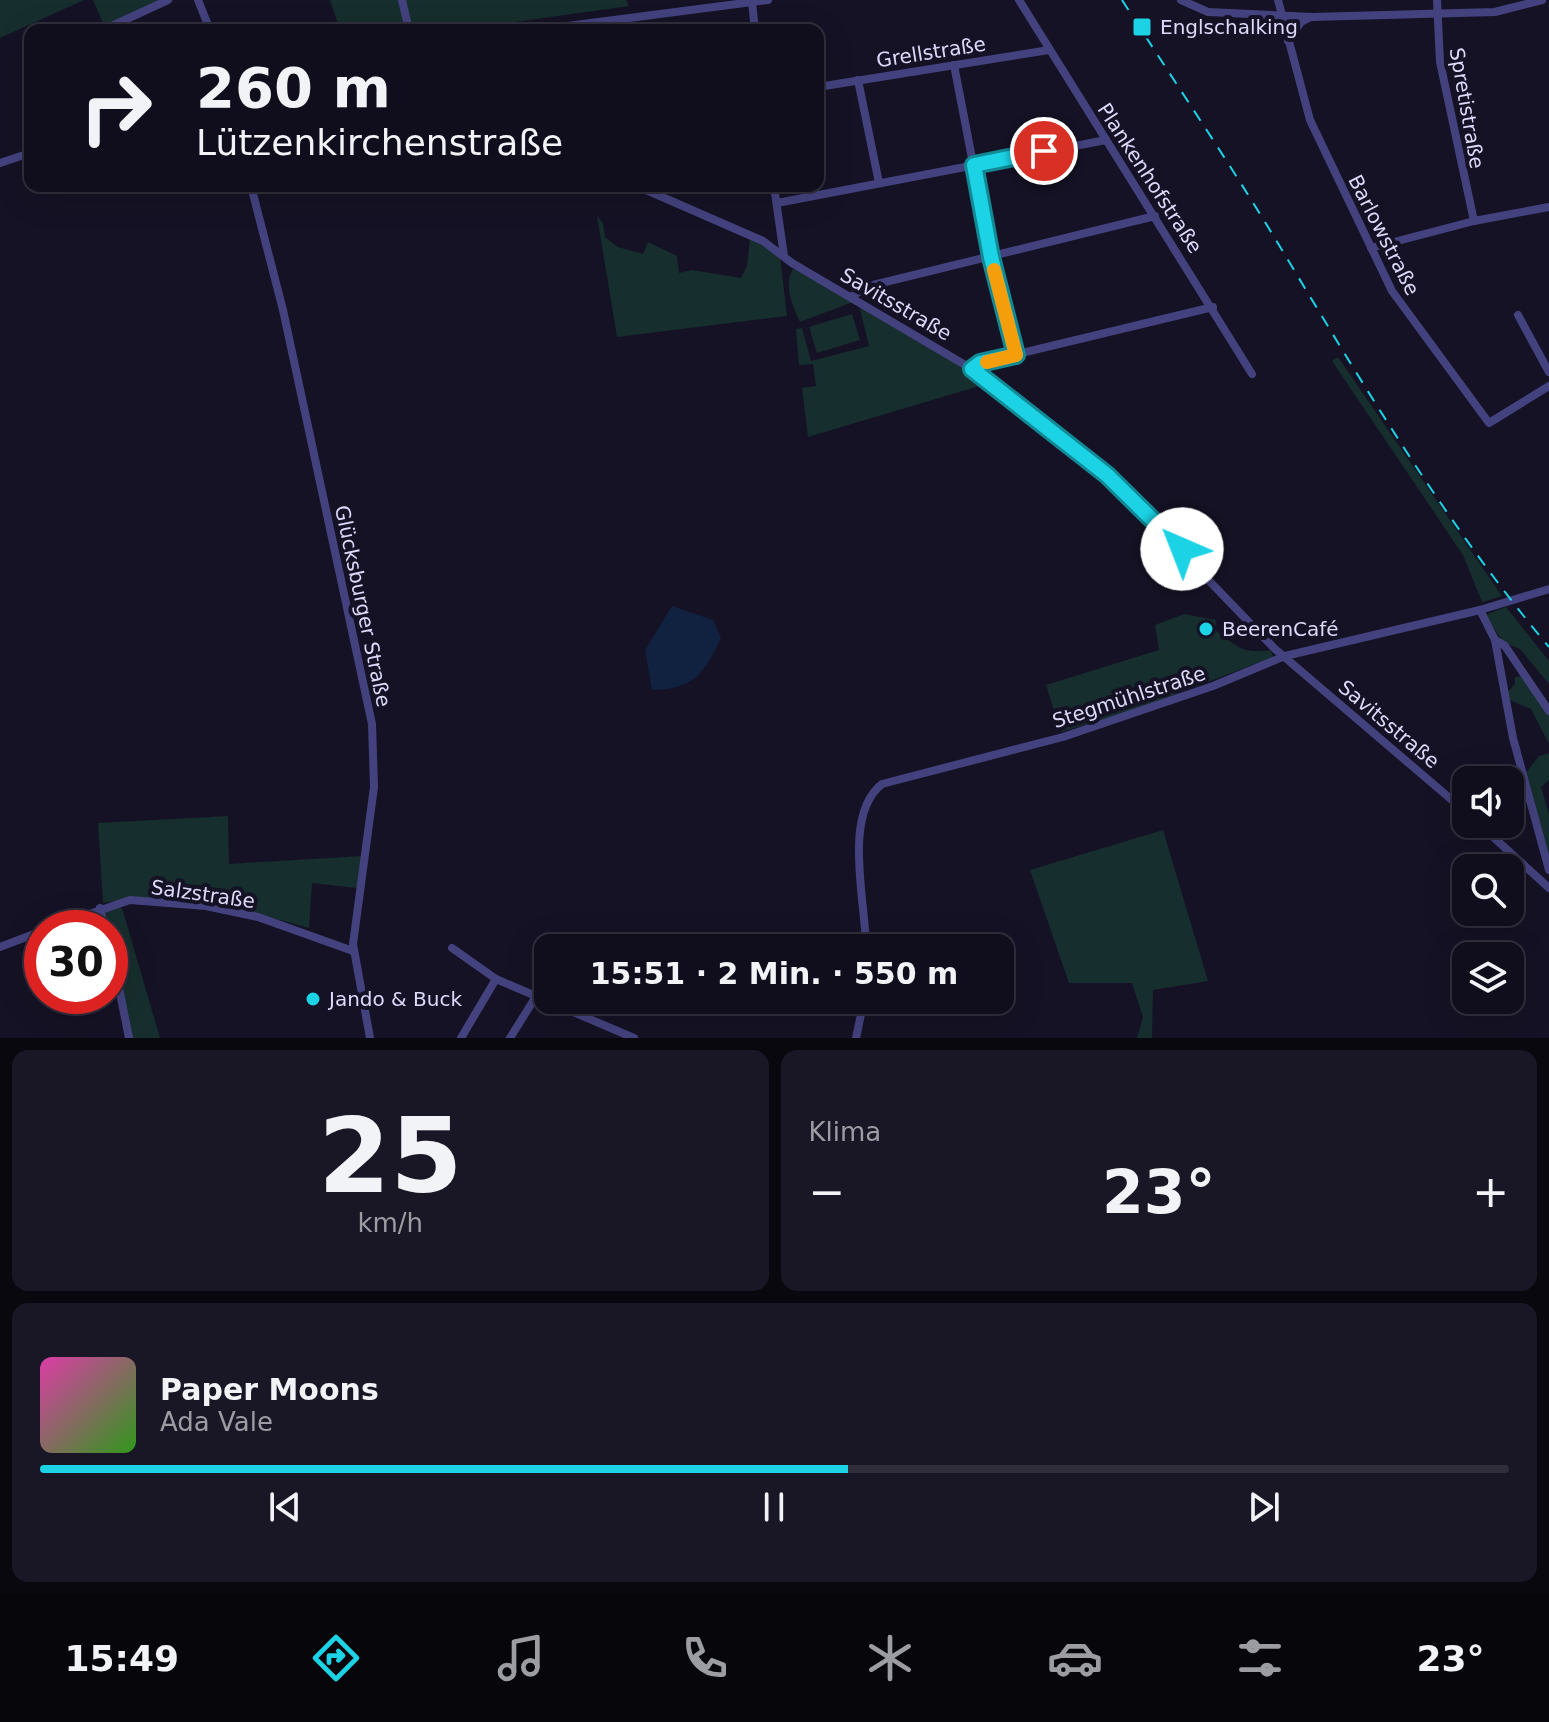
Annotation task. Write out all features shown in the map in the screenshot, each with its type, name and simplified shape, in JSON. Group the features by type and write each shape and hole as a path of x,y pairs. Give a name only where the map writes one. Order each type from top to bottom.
{"street":[{"path":"116,24 168,0"},
{"path":"198,0 208,24"},
{"path":"402,0 408,24"},
{"path":"582,24 768,0"},
{"name":"Plankenhofstraße","path":"1019,0 1252,374"},
{"path":"1181,0 1208,12 1312,17 1504,11 1542,0"},
{"name":"Barlowstraße","path":"1278,0 1310,120 1371,248 1414,324 1489,423 1549,386"},
{"name":"Spretistraße","path":"1437,0 1440,62 1474,221"},
{"path":"754,1 755,24"},
{"path":"1288,42 1301,22 1312,17"},
{"name":"Grellstraße","path":"824,86 1049,50"},
{"path":"954,65 991,257 1016,355"},
{"path":"858,80 879,183"},
{"path":"777,203 1106,140"},
{"path":"0,163 24,155"},
{"name":"Glücksburger Straße","path":"253,192 283,310 372,724 374,787 353,951 370,1038"},
{"name":"Savitsstraße","path":"651,192 738,229 972,369 1107,475 1285,656 1452,800"},
{"path":"775,192 784,256"},
{"path":"1371,248 1474,221 1549,207"},
{"path":"852,296 869,286 1155,216"},
{"path":"972,369 980,363 1213,307"},
{"path":"1518,315 1549,372"},
{"name":"Stegmühlstraße","path":"865,934 859,836 868,800 882,784 1063,737 1213,686 1285,656 1480,610 1549,589"},
{"path":"1480,610 1495,640 1513,738 1549,870"},
{"path":"1495,640 1505,646 1549,711"},
{"path":"1494,838 1549,888"},
{"name":"Salzstraße","path":"95,910 130,900 206,906 258,917 353,951"},
{"path":"0,947 24,938"},
{"path":"452,948 496,979 534,998"},
{"path":"461,1038 496,979"},
{"path":"510,1038 534,1000"},
{"path":"124,1014 129,1038"},
{"path":"575,1014 634,1038"},
{"path":"856,1038 861,1014"}],"green space":[{"path":"0,0 84,0 31,24 24,24 24,27 0,38"},
{"path":"93,0 166,0 112,24 103,23"},
{"path":"330,0 398,0 404,24 338,24"},
{"path":"404,0 626,0 629,6 501,24 410,24"},
{"path":"597,216 603,223 605,237 618,247 643,254 648,242 677,256 679,273 692,270 741,278 747,266 750,238 780,256 787,316 617,337"},
{"path":"793,269 853,302 800,322 789,289"},
{"path":"859,305 986,384 808,437 802,388 816,386 813,364 799,365 796,329 802,328 811,361 869,346"},
{"path":"852,314 860,340 817,353 809,327"},
{"path":"1338,357 1502,596 1482,602 1463,555 1332,361"},
{"path":"1506,607 1549,661 1549,684 1520,649 1503,642 1485,615"},
{"path":"1184,614 1216,620 1215,630 1235,645 1253,651 1271,650 1273,657 1134,710 1061,732 1046,685 1159,650 1155,625"},
{"path":"1521,676 1549,710 1549,744 1531,709 1507,699 1515,677"},
{"path":"1549,753 1549,780 1541,787 1549,814 1549,865 1525,774 1539,756"},
{"path":"228,816 229,864 361,856 357,888 312,883 309,928 207,905 154,900 103,903 98,823"},
{"path":"1163,830 1208,981 1153,990 1152,1038 1137,1038 1143,1017 1132,983 1069,983 1030,870"},
{"path":"120,906 122,910 105,910"},
{"path":"128,928 160,1038 131,1038 126,1014"}],"water":[{"path":"672,606 713,620 721,638 696,677 678,687 652,690 645,650"}],"railway":[{"path":"1122,0 1241,183 1406,451 1475,551 1549,647"}],"slow traffic":[{"path":"987,362 1016,355 994,270"}],"place":[{"name":"Englschalking","path":"1142,27"},
{"name":"BeerenCafé","path":"1206,629"},
{"name":"Jando & Buck","path":"313,999"}],"route":[{"path":"1044,151 974,165 991,257 1016,355 980,363 972,369 1107,475 1182,549"}]}
